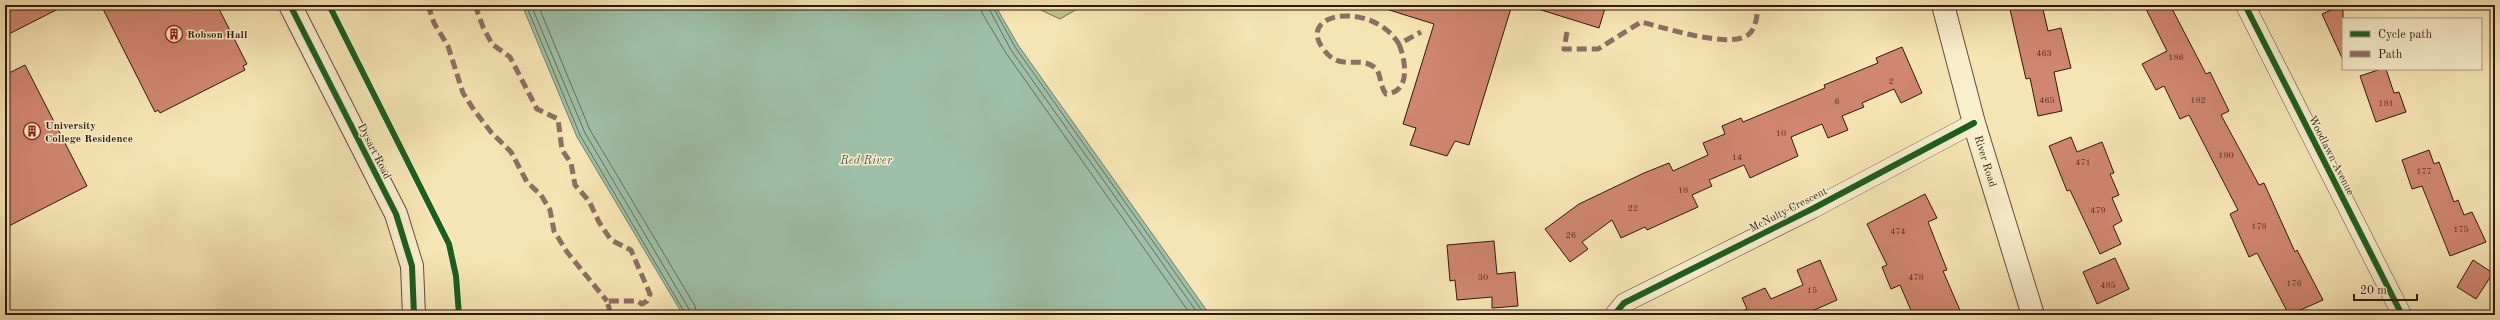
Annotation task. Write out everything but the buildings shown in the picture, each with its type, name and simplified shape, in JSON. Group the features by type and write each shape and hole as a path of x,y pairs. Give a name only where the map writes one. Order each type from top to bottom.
{"street":[{"name":"Dysart Road","path":"290,5 396,214 412,266 414,315"},
{"name":"River Road","path":"1943,5 1974,123 2033,315"},
{"name":"Woodlawn Avenue","path":"2245,5 2402,315"},
{"name":"McNulty Crescent","path":"1614,315 1624,303 1814,208 1974,123"}],"shaded area":[{"path":"1030,5 1084,5 1060,19"}],"water":[{"name":"Red River","path":"522,5 995,5 1018,45 1210,315 683,315 577,137"}],"marked path":[{"path":"428,5 434,23 448,46 463,93 491,132 511,152 527,182 541,195 550,210 554,231 567,252 607,301"},
{"path":"475,5 483,27 492,44 510,57 537,109 558,119 562,150 571,163 575,185 589,201 599,222 611,240 631,250 650,294 647,301 642,304 637,301 607,301 611,315"},
{"path":"1567,32 1564,49 1598,49 1641,22 1682,33 1715,39 1731,40 1743,38 1751,32 1756,22 1758,5"},
{"path":"1399,44 1404,66 1403,81 1400,87 1394,92 1386,94 1382,87 1377,70 1374,67 1362,62 1343,62 1330,57 1324,50 1318,37 1319,27 1327,20 1340,16 1355,17 1372,21 1387,30 1399,44 1421,32"}],"cycle path":[{"path":"290,5 396,214 412,266 414,315"},
{"path":"329,5 449,244 456,276 459,315"},
{"path":"2245,5 2402,315"},
{"path":"1614,315 1624,303 1814,208 1974,123"}],"place":[{"name":"Robson Hall","path":"174,34"},
{"name":"University College Residence","path":"32,131"}]}
